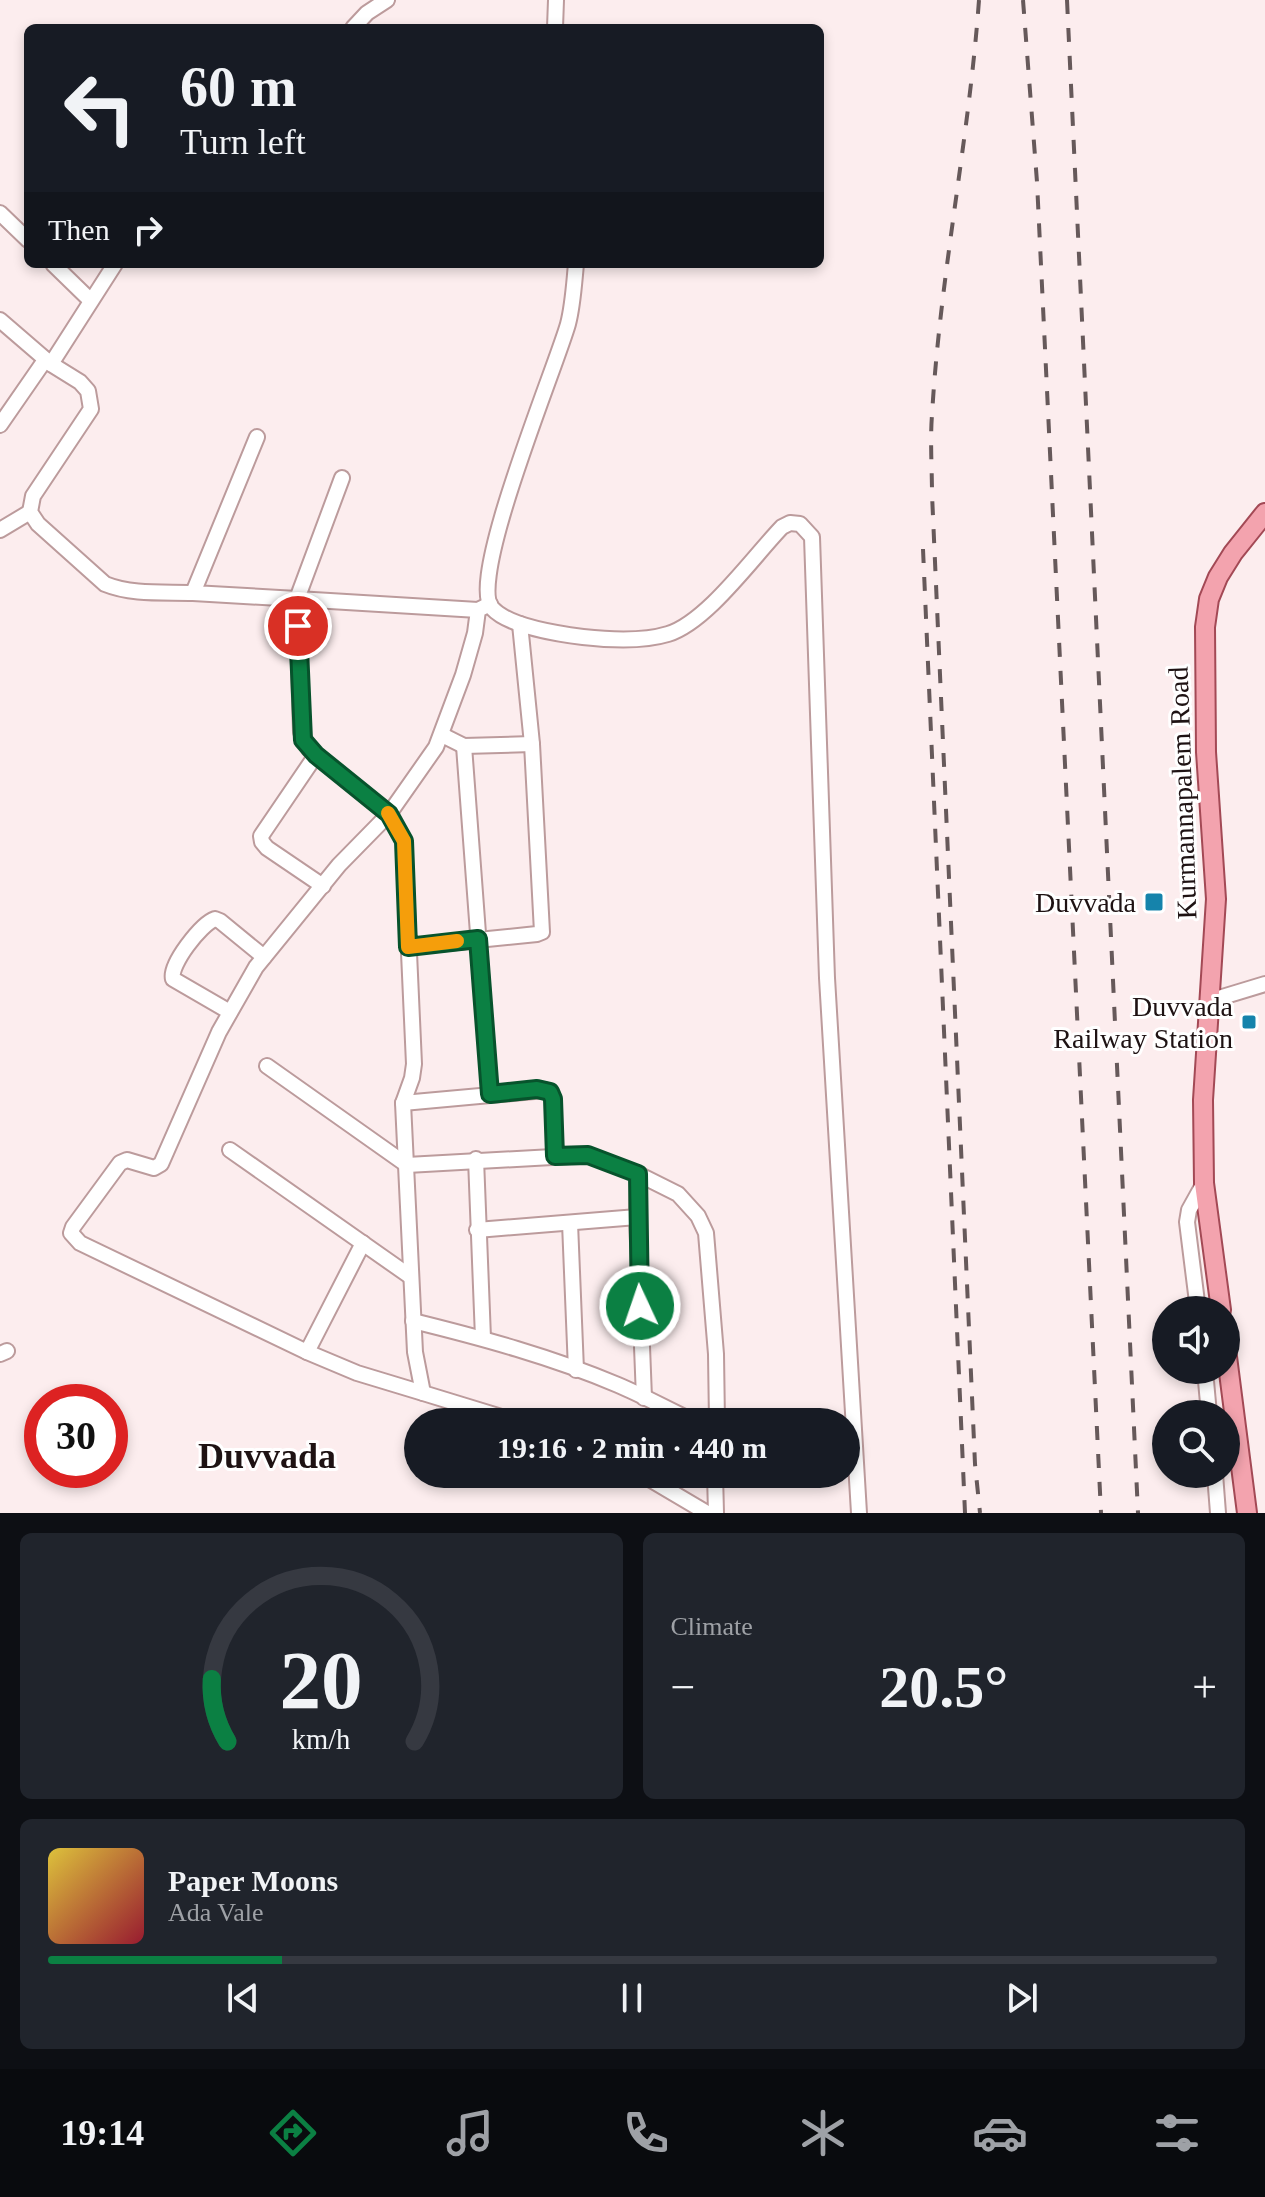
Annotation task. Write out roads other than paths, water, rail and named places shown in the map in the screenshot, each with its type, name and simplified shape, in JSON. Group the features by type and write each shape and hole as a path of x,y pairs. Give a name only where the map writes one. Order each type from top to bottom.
{"main road":[{"name":"Kurmannapalem Road","path":"1219,1296 1204,1183 1203,1100 1216,899 1206,752 1205,627 1209,599 1218,577 1265,513"},
{"path":"1230,1384 1247,1513"}],"street":[{"path":"357,24 387,0"},
{"path":"555,24 556,0"},
{"path":"0,213 24,236"},
{"path":"57,268 90,300"},
{"path":"0,425 48,362 112,268"},
{"path":"472,1408 357,1373 307,1352 80,1243 71,1233 120,1163 127,1160 154,1168 161,1164 230,1012 264,957 339,865 389,814 442,735 484,607 491,556 517,469 568,323 575,268"},
{"path":"0,320 48,362 80,382 88,391 91,409 33,496 30,512 38,524 105,584 118,589 484,607 520,624 558,634 603,639 667,635 687,626 782,527 790,523 800,524 812,537 828,992 859,1513"},
{"path":"193,593 257,437"},
{"path":"342,478 297,599 301,732 303,740 316,755 389,814 404,841 414,1064 403,1103 415,1352 423,1393"},
{"path":"0,530 30,512"},
{"path":"408,947 542,932 532,744 520,624"},
{"path":"442,735 464,746 532,744"},
{"path":"464,746 490,1094"},
{"path":"316,755 261,836 267,848 323,886"},
{"path":"230,1012 173,979 172,967 205,925 215,919 264,957"},
{"path":"1209,1001 1265,984"},
{"path":"267,1066 407,1165 588,1155 638,1174 678,1194 698,1216 706,1233 716,1354 717,1408"},
{"path":"403,1103 537,1089 550,1092 553,1099 555,1156"},
{"path":"230,1150 411,1277"},
{"path":"476,1159 483,1338"},
{"path":"638,1174 644,1398"},
{"path":"1196,1296 1187,1222 1189,1210 1204,1183"},
{"path":"477,1230 637,1217"},
{"path":"570,1223 576,1370"},
{"path":"307,1352 363,1243"},
{"path":"413,1321 483,1338 576,1370 619,1385 665,1408"},
{"path":"665,1488 707,1513"},
{"path":"715,1488 716,1513"},
{"path":"1216,1488 1218,1513"}],"railway":[{"path":"979,0 969,104 941,311 931,445 975,1464 980,1513"},
{"path":"1023,0 1037,182 1101,1513"},
{"path":"1067,0 1138,1513"},
{"path":"923,549 965,1513"}],"place":[{"name":"Duvvada","path":"1154,902"},
{"name":"Duvvada Railway Station","path":"1249,1022"}],"district":[{"name":"Duvvada","path":"267,1455"}]}
